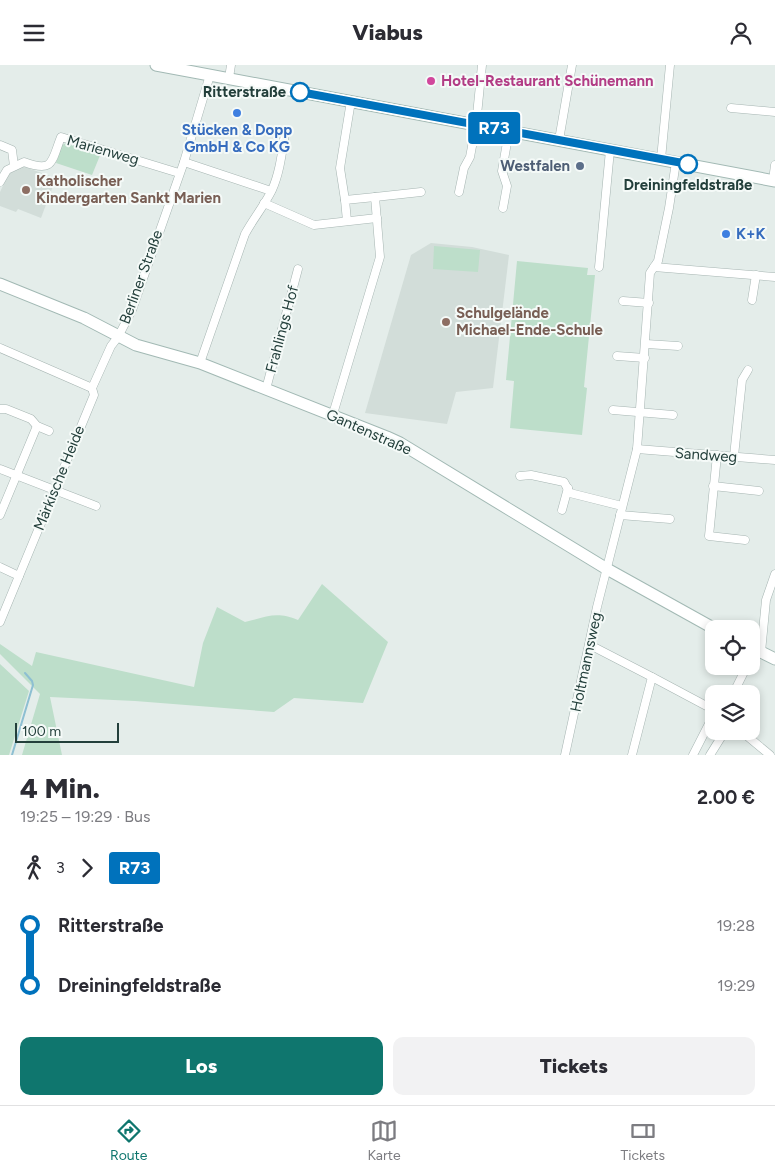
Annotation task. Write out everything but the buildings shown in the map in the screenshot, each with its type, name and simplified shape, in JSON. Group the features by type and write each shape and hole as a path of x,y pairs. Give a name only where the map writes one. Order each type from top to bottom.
{"street":[{"path":"156,65 774,181 775,165"},
{"path":"229,78 231,65"},
{"path":"459,192 464,168 470,157 476,125 482,65"},
{"path":"559,140 572,65"},
{"path":"660,159 670,65"},
{"name":"Berliner Straße","path":"118,337 132,310 184,161 210,75"},
{"path":"347,221 340,168 351,101"},
{"path":"731,108 775,112"},
{"path":"504,208 507,185 502,171 509,131"},
{"path":"200,363 245,234 271,191 278,172 285,133"},
{"name":"Marienweg","path":"14,165 24,162 40,167 46,166 51,163 61,137 179,173"},
{"path":"0,145 12,150 14,165 7,169 0,182"},
{"path":"599,267 610,150"},
{"path":"184,161 271,191"},
{"name":"Holtmannsweg","path":"565,755 597,607 637,449 650,273 658,261 676,162"},
{"path":"345,199 421,192"},
{"path":"333,414 377,266 380,250 375,197"},
{"path":"264,203 314,225 377,218"},
{"path":"654,267 775,277"},
{"name":"Frahlings Hof","path":"266,389 298,269"},
{"path":"752,299 756,275"},
{"name":"Gantenstraße","path":"0,284 84,318 136,345 200,363 333,414 400,443 607,569 705,623"},
{"path":"622,301 648,303"},
{"name":"Märkische Heide","path":"0,623 94,395 92,388 111,346 118,337"},
{"path":"646,344 678,346"},
{"path":"0,348 92,388"},
{"path":"617,356 645,358"},
{"path":"734,457 742,380 748,370"},
{"path":"0,409 6,409 31,419 37,426 48,431"},
{"path":"614,410 673,415"},
{"path":"0,515 37,426"},
{"name":"Sandweg","path":"637,449 775,461"},
{"path":"717,455 709,536 745,540"},
{"path":"0,469 96,506"},
{"path":"520,476 531,475 564,483 570,493 622,507"},
{"path":"713,486 759,491"},
{"path":"562,510 568,488"},
{"path":"620,515 670,519"},
{"path":"0,567 19,576"},
{"path":"760,628 766,600 775,574"},
{"path":"590,645 705,707"},
{"path":"760,654 775,659"},
{"path":"632,755 652,677"},
{"path":"693,755 705,730"},
{"path":"710,755 719,740"},
{"path":"752,740 770,755"}],"shaded area":[{"name":"Katholischer Kindergarten Sankt Marien","path":"22,166 56,178 41,218 18,209 16,212 0,206 0,192 9,173"},
{"name":"Schulgelände Michael-Ende-Schule","path":"431,243 472,247 509,255 493,388 456,392 447,424 365,413 411,255"}],"green space":[{"path":"68,142 101,153 92,175 56,163 62,145"},
{"path":"434,246 480,250 478,272 433,269"},
{"path":"517,261 588,268 587,275 595,275 584,387 587,388 582,435 510,428 514,381 506,380"},
{"path":"322,584 388,642 363,703 294,698 274,712 135,701 50,697 62,755 22,755 40,694 0,654 0,644 32,666 36,652 194,687 203,643 217,607 245,622 277,615 298,620"},
{"path":"0,664 29,691 9,755 0,755"}],"waterway":[{"path":"12,755 33,685 25,673"}],"bus line":[{"name":"R73","path":"300,92 688,164"}],"place":[{"name":"Hotel-Restaurant Schünemann","path":"431,81"},
{"name":"Ritterstraße","path":"300,92"},
{"name":"Stücken & Dopp GmbH & Co KG","path":"237,113"},
{"name":"Dreiningfeldstraße","path":"688,164"},
{"name":"Westfalen","path":"580,166"},
{"name":"Katholischer Kindergarten Sankt Marien","path":"26,190"},
{"name":"K+K","path":"726,234"},
{"name":"Schulgelände Michael-Ende-Schule","path":"446,322"}]}
